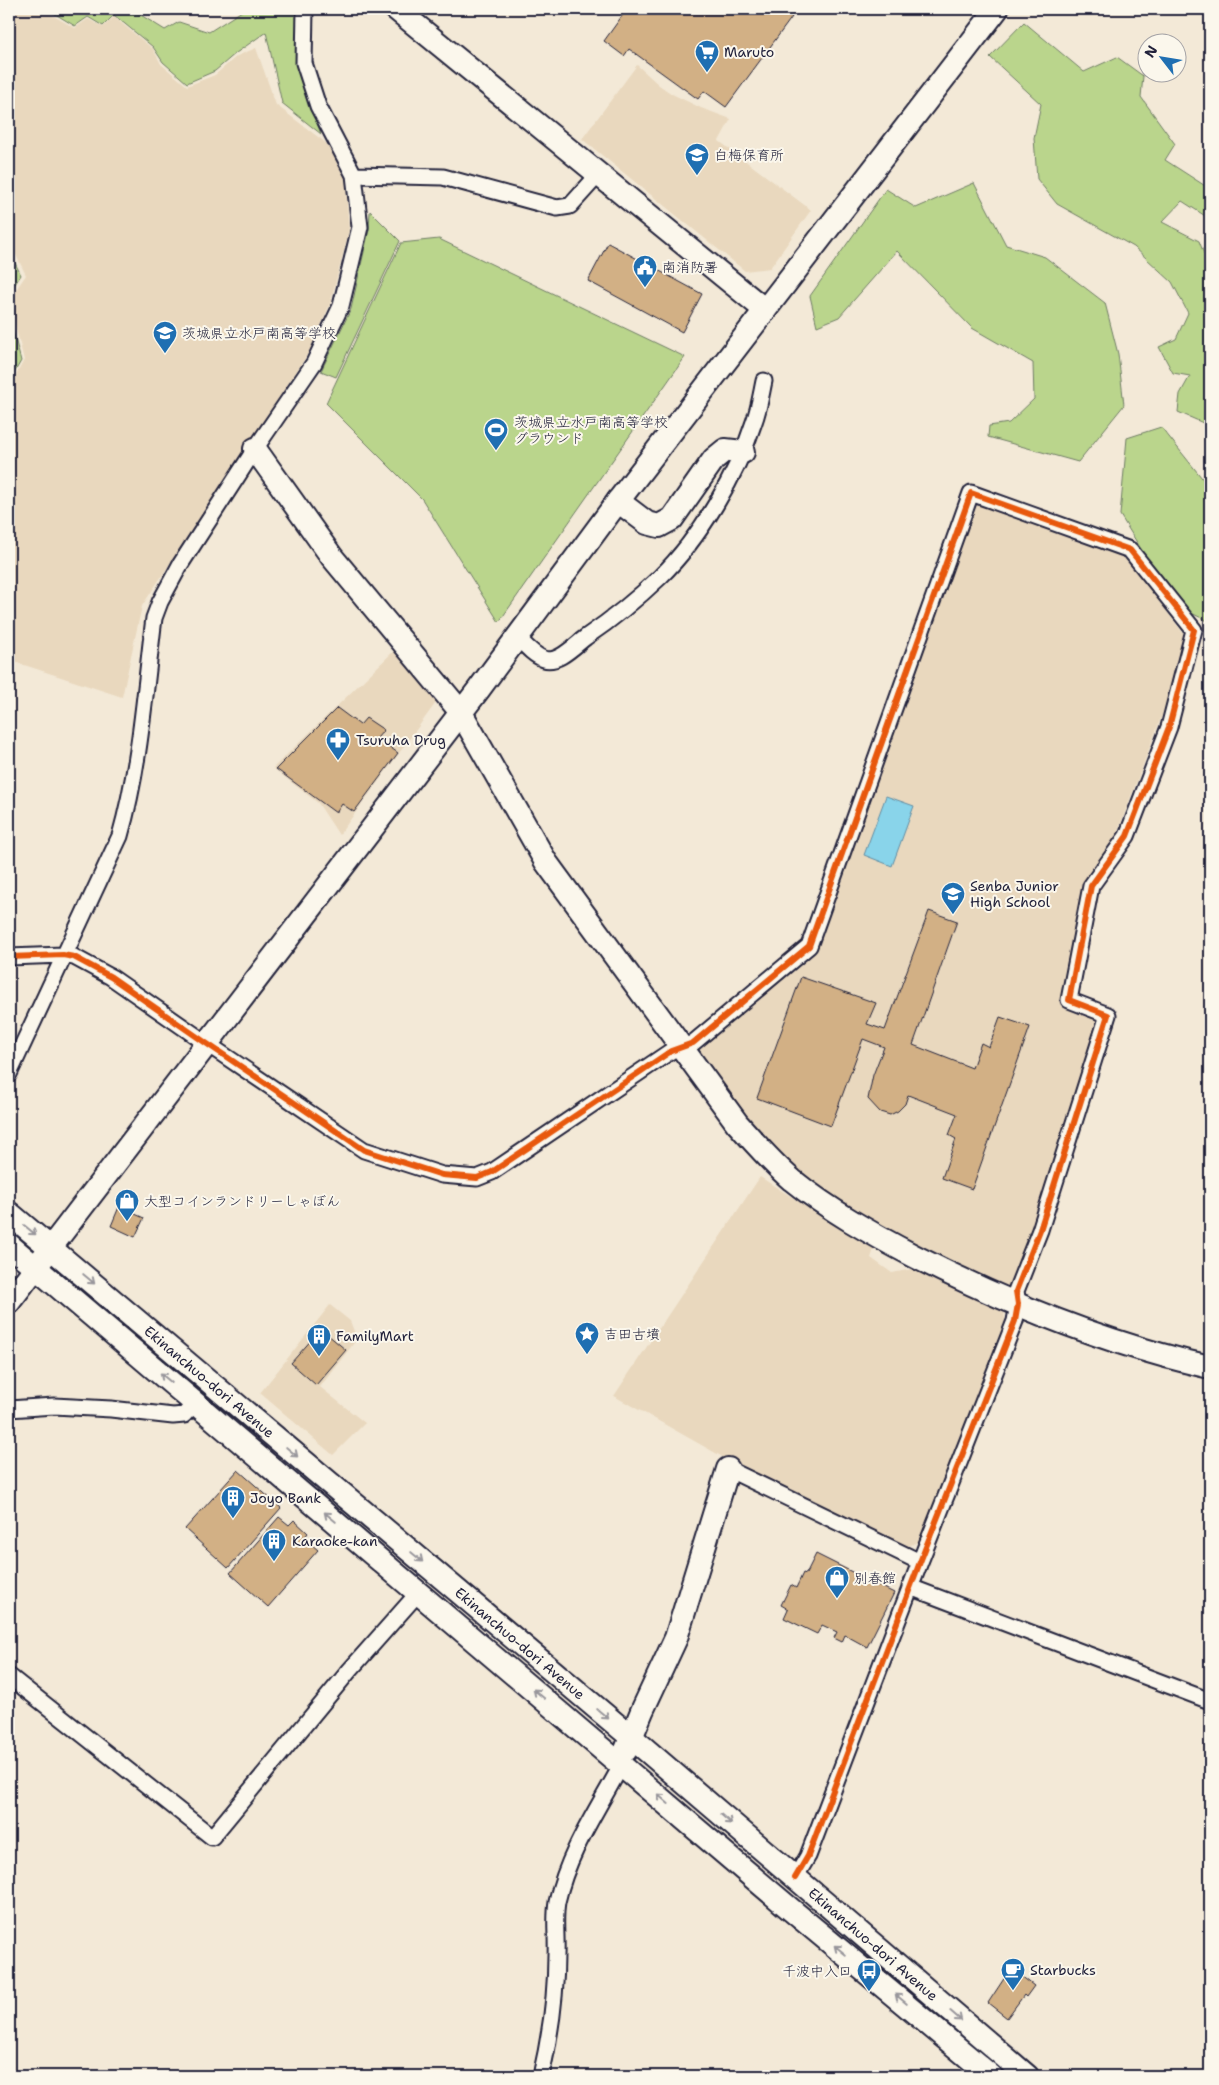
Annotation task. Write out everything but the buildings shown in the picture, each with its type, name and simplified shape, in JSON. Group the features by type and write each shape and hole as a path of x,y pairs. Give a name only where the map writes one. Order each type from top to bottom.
{"street":[{"path":"9,1074 120,836 127,812 154,618 160,602 180,565 255,449 314,364 341,306 360,227 354,175 318,106 304,63 305,9"},
{"path":"396,9 765,310"},
{"path":"9,1302 618,502 997,9"},
{"path":"354,175 443,177 557,208 570,206 598,175"},
{"path":"517,637 530,650 544,659 556,659 594,632 660,576 693,537 711,512 743,452 755,420 764,381"},
{"path":"255,449 332,557 460,711 546,862 737,1123 792,1180 817,1199 896,1246 1018,1304 1162,1356 1210,1367"},
{"path":"618,502 647,523 659,526 672,520 714,460 725,450 743,452"},
{"path":"9,957 63,955 74,957 111,976 364,1150 442,1175 477,1178 492,1172 671,1051 693,1042 809,946 971,493 1130,550 1194,630 1169,728 1127,836 1091,886 1069,1000 1108,1015 1040,1230 1016,1291 1018,1304 1015,1321 910,1586 808,1856 795,1878"},
{"name":"Ekinanchuo-dori Avenue","path":"9,1212 631,1737 1027,2076"},
{"name":"Ekinanchuo-dori Avenue","path":"9,1245 622,1764 789,1908 991,2076"},
{"path":"9,1409 54,1406 111,1409 172,1416 184,1415 196,1402"},
{"path":"541,2076 554,2001 556,1953 554,1931 557,1904 564,1875 575,1850 622,1764 631,1737 676,1638 728,1469 920,1562"},
{"path":"910,1586 1210,1701"},
{"path":"9,1676 212,1837 348,1671 419,1592"}],"shaded area":[{"name":"茨城県立水戸南高等学校","path":"16,9 41,9 75,28 88,19 103,27 114,17 153,49 161,64 187,86 215,75 237,56 256,48 276,105 326,143 345,174 349,231 330,304 311,349 142,606 122,697 9,660 9,389 24,360 9,300 26,275 11,245 9,235 9,33 11,32 9,13"},
{"name":"白梅保育所","path":"637,65 672,94 701,108 731,119 719,141 811,210 770,268 745,271 582,139"},
{"name":"Senba Junior High School","path":"979,502 1128,560 1185,638 1162,715 1114,841 1086,883 1062,1004 1096,1014 1100,1021 1036,1223 1009,1287 1000,1288 905,1242 829,1198 762,1140 695,1048 814,948 975,505"},
{"path":"398,647 438,700 339,835 318,803 273,768"},
{"path":"760,1177 874,1249 871,1258 892,1273 917,1268 1004,1310 1005,1321 921,1541 906,1547 746,1470 614,1396"},
{"path":"330,1305 350,1321 357,1339 320,1387 365,1423 333,1455 260,1393"}],"green space":[{"path":"47,9 131,9 165,30 179,22 209,32 245,9 297,9 297,55 303,86 321,134 282,103 266,32 236,53 215,71 187,83 163,62 153,47 114,15 103,26 88,17 75,26"},
{"path":"1024,22 1084,72 1117,57 1136,71 1136,82 1142,82 1141,97 1175,144 1165,160 1210,189 1210,219 1182,201 1162,222 1199,241 1210,269 1210,426 1178,412 1180,394 1190,376 1173,373 1159,347 1176,339 1188,313 1172,282 1134,247 1057,204 1037,179 1034,138 1041,104 990,57"},
{"path":"974,183 1006,245 1045,257 1105,303 1118,354 1124,405 1078,462 988,437 989,426 1009,423 1034,399 1033,363 972,328 897,251 839,317 817,326 810,296 886,189 916,208"},
{"path":"370,211 400,241 336,377 321,371 351,309 369,230"},
{"name":"茨城県立水戸南高等学校 グラウンド","path":"439,239 685,357 499,622 422,499 326,403 401,243"},
{"path":"9,251 21,275 9,293"},
{"path":"9,316 21,361 9,382"},
{"path":"1161,427 1210,488 1210,622 1187,611 1154,570 1120,515 1127,438"}],"water":[{"path":"886,796 914,806 892,866 864,855"}],"cycle path":[{"path":"9,957 63,955 74,957 111,977 364,1150 442,1175 477,1178 492,1172 671,1051 693,1043 809,946 971,493 1130,550 1194,630 1169,727 1127,836 1091,886 1069,1000 1108,1015 1040,1230 1016,1291 1018,1304 1015,1321 920,1562 808,1856 795,1878"}],"place":[{"name":"Maruto","path":"707,73"},
{"name":"白梅保育所","path":"697,176"},
{"name":"南消防署","path":"645,288"},
{"name":"茨城県立水戸南高等学校","path":"165,354"},
{"name":"茨城県立水戸南高等学校 グラウンド","path":"496,451"},
{"name":"Tsuruha Drug","path":"338,761"},
{"name":"Senba Junior High School","path":"953,915"},
{"name":"大型コインランドリーしゃぼん","path":"127,1222"},
{"name":"吉田古墳","path":"587,1355"},
{"name":"FamilyMart","path":"319,1357"},
{"name":"Joyo Bank","path":"233,1519"},
{"name":"Karaoke-kan","path":"274,1562"},
{"name":"別春館","path":"837,1599"},
{"name":"Starbucks","path":"1013,1991"},
{"name":"千波中入口","path":"869,1992"}]}
